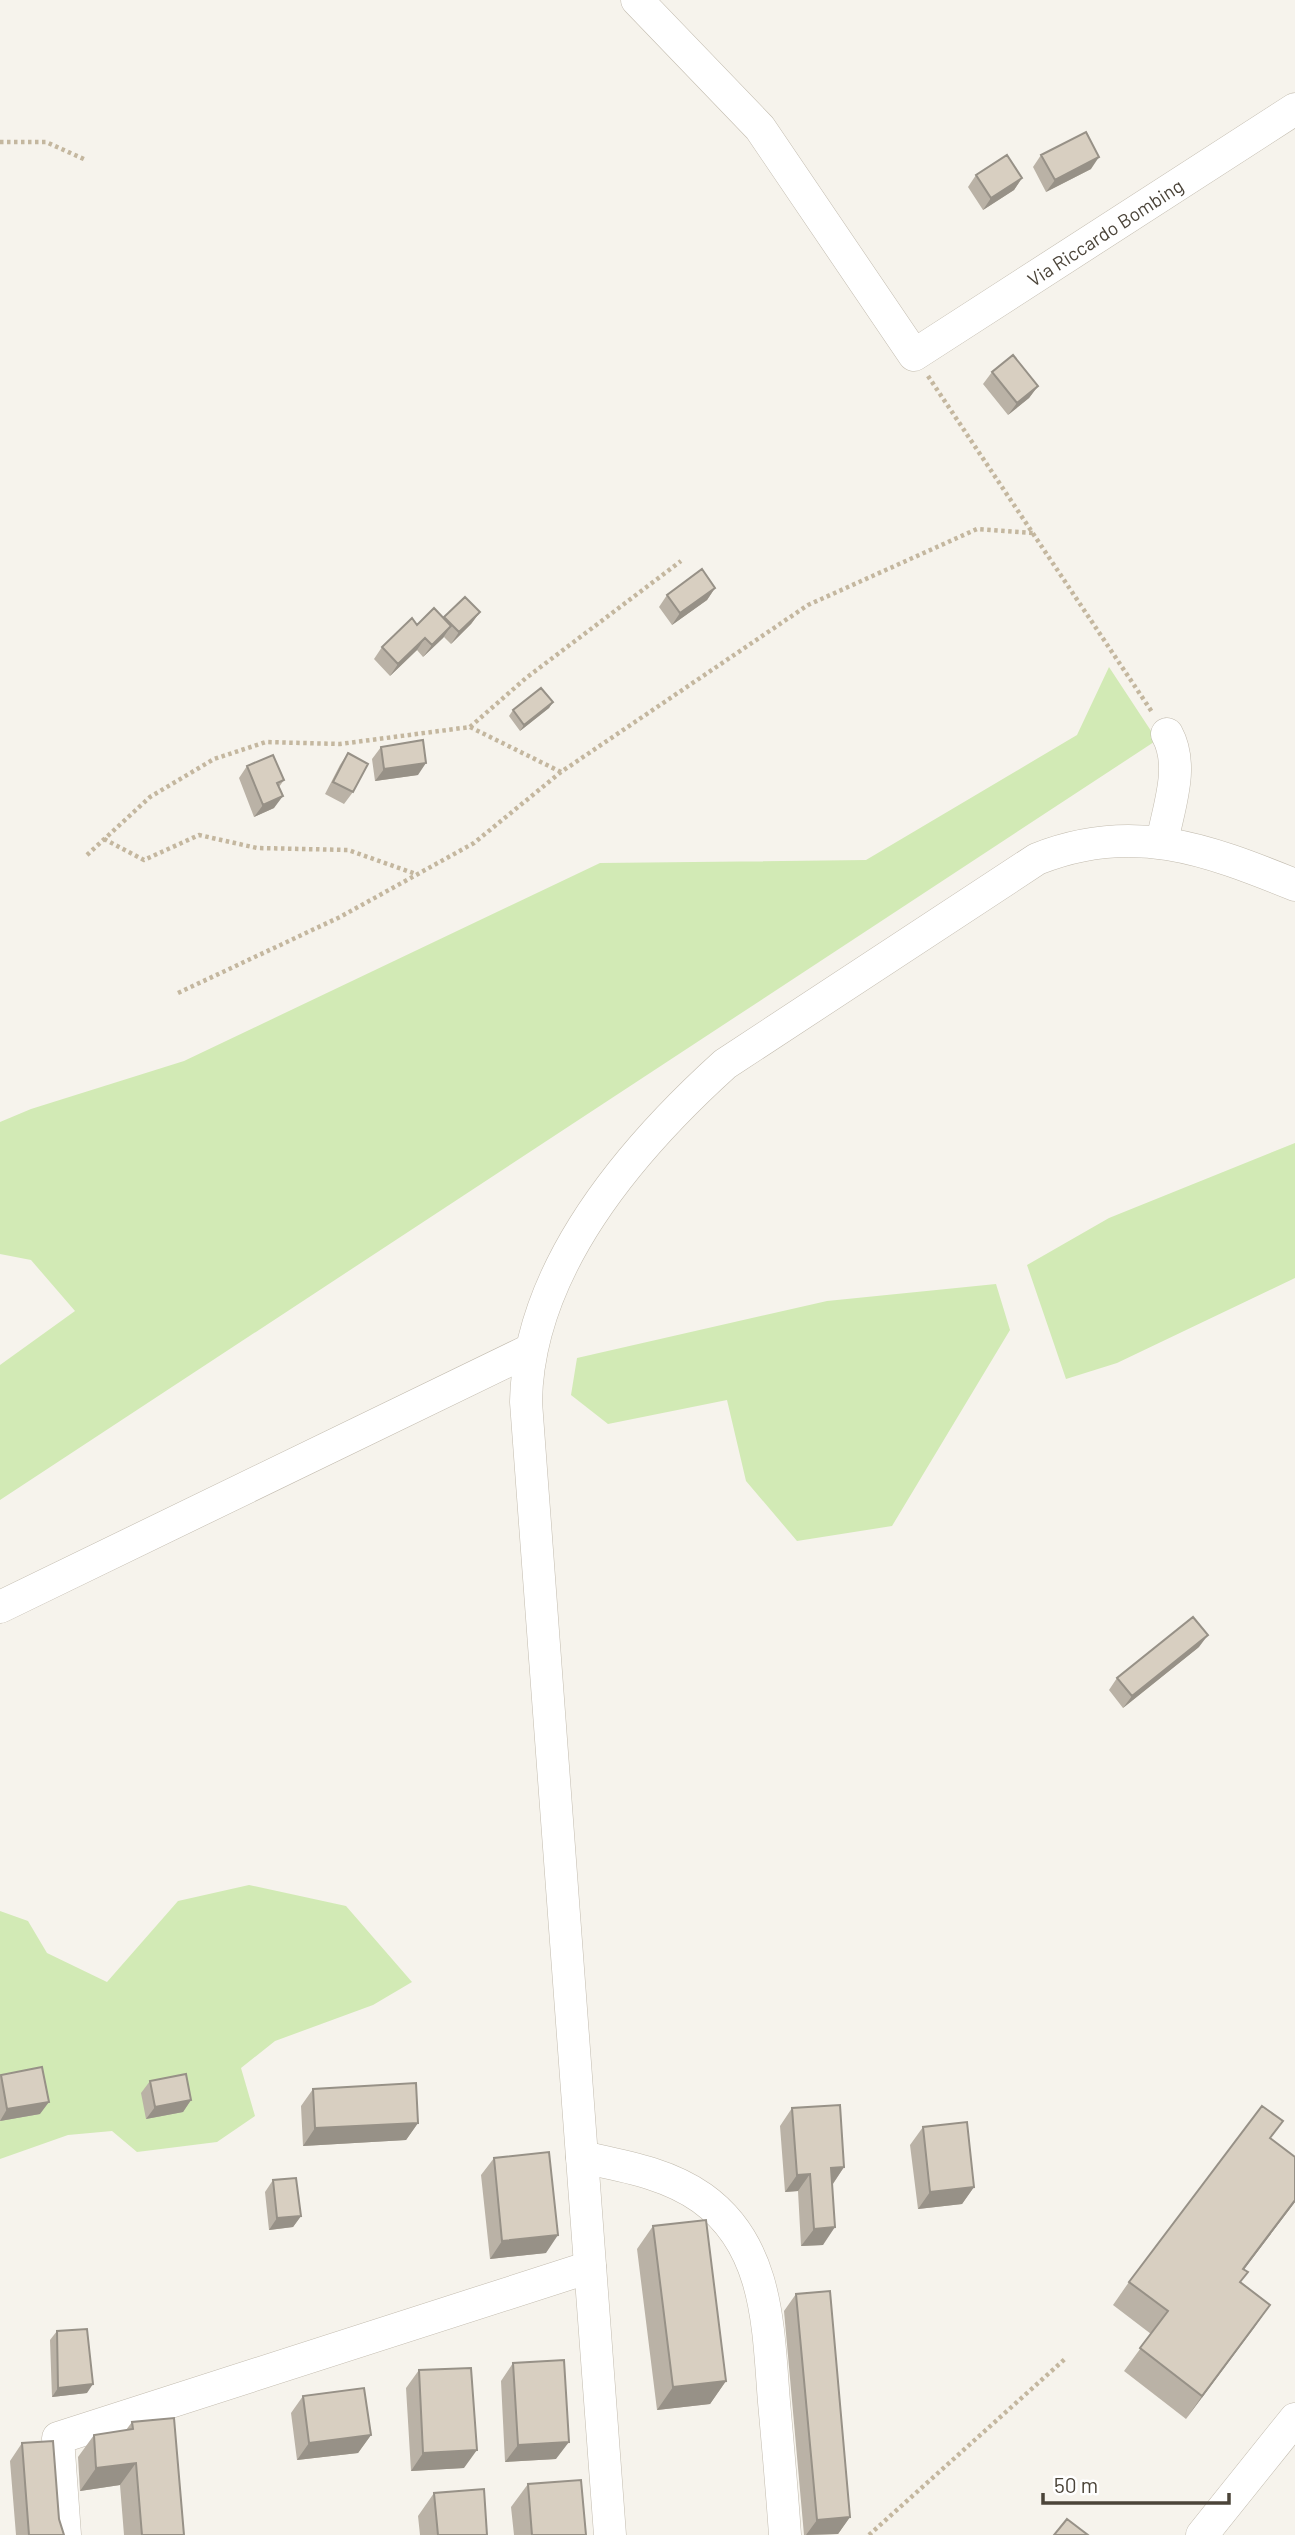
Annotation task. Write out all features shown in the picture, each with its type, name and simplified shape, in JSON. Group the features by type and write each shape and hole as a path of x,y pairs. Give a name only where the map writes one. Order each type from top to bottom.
{"street":[{"path":"636,0 760,128 914,355"},
{"name":"Via Riccardo Bombing","path":"914,355 1295,110"},
{"path":"1162,844 1176,757 1167,734"},
{"path":"610,2535 526,1402 530,1350 546,1294 566,1254 601,1202 674,1115 725,1064 1037,859 1082,844 1135,841 1215,853 1295,886"},
{"path":"0,1607 530,1350"},
{"path":"582,2157 653,2174 702,2198 731,2226 752,2260 763,2288 767,2314 785,2535"},
{"path":"65,2535 58,2438 590,2267"},
{"path":"1202,2535 1295,2419"}],"path":[{"path":"0,142 46,142 86,160"},
{"path":"914,355 1167,734"},
{"path":"178,993 340,917 474,843 561,772 808,605 977,529 1033,533"},
{"path":"87,855 150,797 214,759 266,742 340,744 470,727 526,678 681,561"},
{"path":"470,727 561,772"},
{"path":"104,839 144,860 199,835 257,848 348,850 417,874"},
{"path":"869,2535 1066,2358"}],"green space":[{"path":"1109,667 1157,740 0,1500 0,1365 75,1311 31,1260 0,1254 0,1122 31,1109 184,1061 600,863 866,860 1077,735"},
{"path":"1295,1143 1295,1278 1117,1363 1066,1379 1027,1265 1109,1218"},
{"path":"996,1284 1010,1330 892,1526 797,1541 746,1481 727,1400 608,1424 571,1395 577,1358 827,1301"},
{"path":"249,1885 346,1906 412,1982 373,2005 275,2041 241,2068 255,2116 217,2142 137,2152 112,2131 68,2135 0,2159 0,1911 28,1921 47,1953 107,1982 178,1901"}],"building":[{"path":"1086,132 1099,157 1055,180 1041,155"},
{"path":"1007,155 1022,178 991,198 976,175"},
{"path":"1013,355 1038,386 1017,403 992,372"},
{"path":"702,569 715,588 680,613 667,595"},
{"path":"465,597 480,612 459,632 444,617"},
{"path":"434,608 451,626 432,645 425,638 398,664 382,647 412,618 417,625"},
{"path":"541,688 553,702 524,725 513,710"},
{"path":"423,740 426,763 384,769 381,747"},
{"path":"348,753 368,764 353,792 333,782"},
{"path":"273,755 284,780 277,783 283,796 263,805 247,766"},
{"path":"1193,1617 1208,1635 1132,1696 1117,1678"},
{"path":"42,2067 49,2102 7,2109 1,2075"},
{"path":"186,2074 191,2100 155,2107 150,2081"},
{"path":"416,2083 418,2123 315,2128 313,2089"},
{"path":"840,2105 844,2167 831,2168 835,2227 814,2229 810,2174 797,2175 792,2108"},
{"path":"1262,2106 1283,2121 1270,2138 1295,2157 1295,2200 1243,2269 1248,2272 1240,2282 1270,2305 1202,2396 1140,2348 1168,2311 1129,2282"},
{"path":"967,2122 974,2187 930,2192 923,2127"},
{"path":"549,2152 558,2235 502,2241 494,2158"},
{"path":"296,2178 301,2216 277,2218 273,2180"},
{"path":"706,2220 726,2381 673,2387 653,2226"},
{"path":"830,2291 850,2517 817,2520 796,2294"},
{"path":"87,2329 93,2384 58,2388 57,2331"},
{"path":"564,2360 569,2442 518,2445 513,2363"},
{"path":"471,2368 477,2450 423,2453 419,2370"},
{"path":"364,2388 371,2435 309,2443 303,2396"},
{"path":"174,2418 184,2535 142,2535 136,2463 96,2468 94,2435 133,2429 132,2422"},
{"path":"53,2441 59,2519 64,2535 29,2535 22,2443"},
{"path":"581,2480 586,2535 532,2535 528,2484"},
{"path":"484,2489 487,2535 438,2535 434,2493"},
{"path":"1067,2519 1088,2535 1054,2535"}]}
